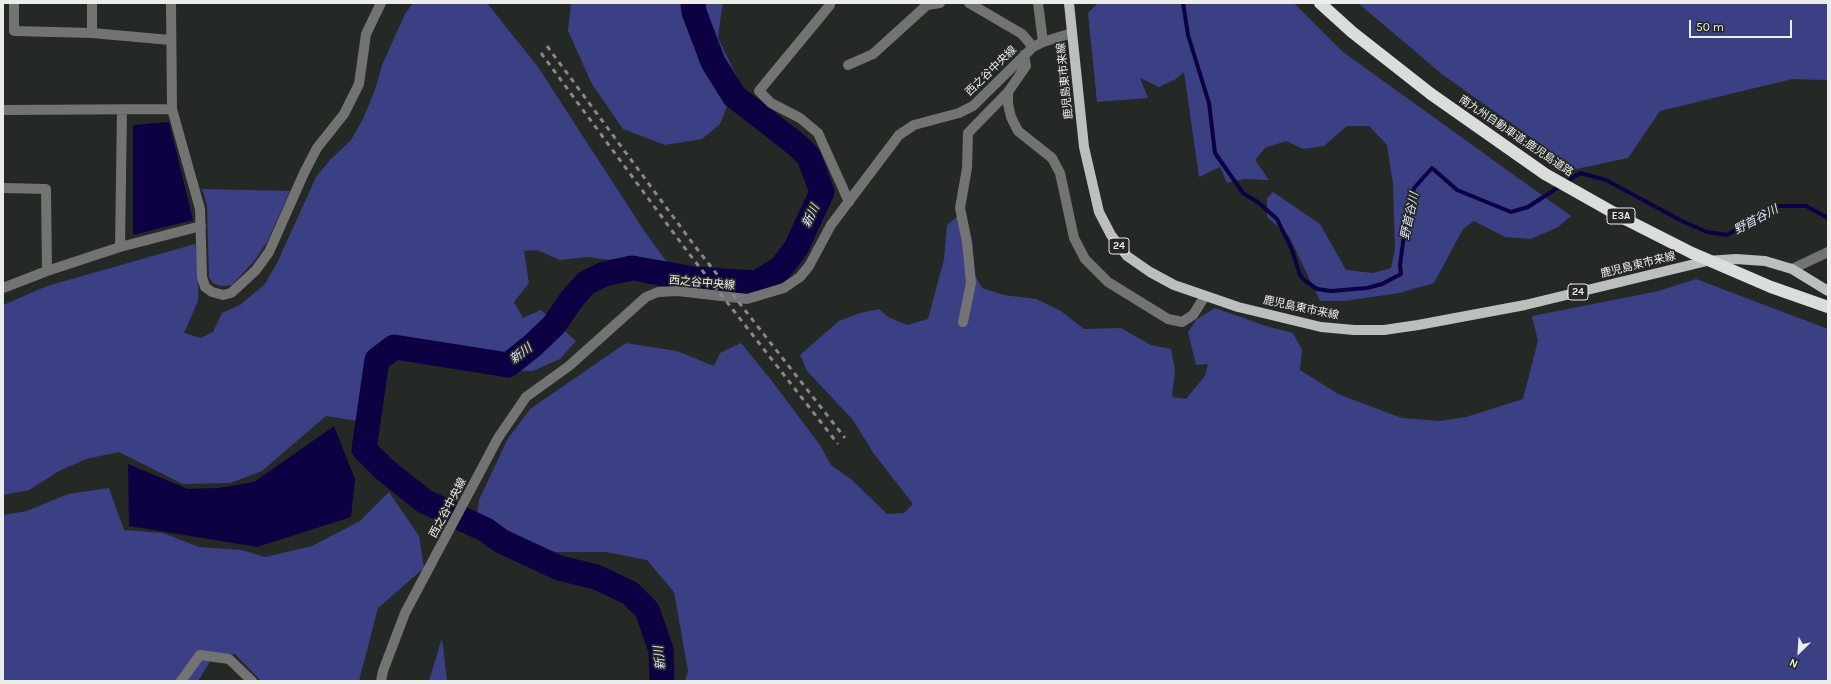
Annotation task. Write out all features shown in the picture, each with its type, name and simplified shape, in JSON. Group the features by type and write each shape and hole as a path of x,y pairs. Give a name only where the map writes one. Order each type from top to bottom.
{"highway":[{"name":"南九州自動車道;鹿児島道路","path":"1320,3 1352,32 1431,94 1545,174 1623,218 1699,256 1771,287 1828,307"}],"main road":[{"name":"鹿児島東市来線","path":"1069,3 1084,147 1099,212 1111,235 1127,256 1150,272 1174,285 1238,307 1321,327 1354,330 1384,330 1525,305 1707,261 1736,259 1765,261 1792,269 1828,292"}],"street":[{"path":"14,3 14,31 92,33 170,40"},
{"path":"92,3 92,33"},
{"path":"170,3 172,109 200,209 202,226 202,277 205,287 212,292 223,294 231,294 256,270 269,252 304,173 317,148 344,114 359,84 366,34 381,3"},
{"path":"848,65 873,54 927,5 940,3"},
{"path":"969,3 1022,34 1033,47"},
{"path":"1038,3 1043,42"},
{"path":"830,5 759,91 771,103 800,118 818,133 849,202"},
{"name":"西之谷中央線","path":"381,681 383,671 406,613 498,438 526,397 569,366 646,297 658,292 678,291 747,299 784,288 800,277 809,266 831,225 899,135 914,125 959,113 973,106 1033,47 1043,42 1072,34"},
{"path":"963,322 971,283 967,242 960,208 967,168 968,133 1008,92 1026,66 1024,55"},
{"path":"1008,92 1008,104 1011,117 1018,131 1052,158 1060,172 1074,238 1085,259 1108,282 1168,319 1182,322 1193,315 1205,296"},
{"path":"3,110 172,109"},
{"path":"120,247 122,110"},
{"path":"3,188 46,189 47,271"},
{"path":"3,288 47,271 120,247 202,226"},
{"path":"1792,269 1824,253"},
{"path":"181,681 200,655 229,659 252,681"}],"shaded area":[{"path":"413,3 487,3 538,67 645,232 667,262 643,282 623,280 610,260 587,257 560,260 537,250 524,251 529,283 514,302 523,318 541,310 576,341 560,359 533,371 481,370 423,361 393,359 375,387 382,403 376,424 326,416 262,471 230,483 183,484 119,452 86,459 59,471 29,490 3,495 3,305 47,286 195,244 199,258 198,301 184,333 201,338 213,332 222,313 240,305 265,284 278,261 316,177 330,160 351,140 363,119 375,90 382,65 405,14"},
{"path":"571,3 724,3 722,7 718,38 738,79 720,124 702,139 665,145 623,129 592,84 568,31"},
{"path":"1098,3 1294,3 1343,52 1571,216 1558,227 1531,239 1505,237 1474,221 1463,229 1434,283 1399,293 1345,301 1320,301 1289,236 1267,217 1267,198 1273,192 1320,224 1346,270 1373,273 1391,268 1395,249 1393,184 1387,145 1369,126 1347,126 1324,146 1303,149 1286,141 1265,148 1255,160 1269,180 1244,179 1227,183 1220,167 1199,177 1184,72 1176,79 1159,87 1140,78 1148,98 1097,102 1088,13"},
{"path":"1358,3 1828,3 1828,80 1792,79 1660,111 1628,158 1576,169 1443,75"},
{"path":"169,122 193,220 133,235 133,125"},
{"path":"202,189 290,191 268,240 255,260 232,285 221,286 213,283 209,277 207,205"},
{"path":"958,216 967,261 982,288 1004,295 1036,299 1061,311 1084,329 1121,328 1151,345 1171,349 1175,370 1172,397 1186,399 1205,376 1208,364 1196,365 1188,332 1197,319 1215,308 1266,326 1293,333 1302,350 1300,370 1338,394 1402,418 1440,421 1466,417 1523,399 1538,341 1532,316 1659,291 1696,279 1828,329 1828,681 685,681 688,671 674,592 647,560 606,552 556,552 521,544 492,528 477,516 479,500 507,440 530,409 626,343 677,351 714,366 720,353 741,343 772,381 820,445 831,465 852,480 887,514 904,513 913,504 874,454 853,420 807,371 800,355 839,321 860,313 879,309 888,317 907,325 928,319 944,259 947,225"},
{"path":"334,426 355,479 351,517 257,547 129,526 128,464 188,489 218,488 254,482"},
{"path":"109,488 124,530 163,533 199,547 242,550 265,557 312,546 360,521 389,492 419,536 424,568 378,608 359,681 261,681 235,654 214,655 198,681 3,681 3,515 27,511 68,494"},
{"path":"442,638 447,681 429,681"}],"waterway":[{"name":"新川","path":"662,681 661,650 647,610 630,593 596,577 559,568 501,541 486,530 424,501 384,469 364,449 377,360 394,347 508,365 532,346 554,325 571,300 586,283 604,274 632,268 694,279 756,283 780,269 796,248 822,192 809,157 797,145 734,96 713,62 694,12 693,3"},
{"name":"野首谷川","path":"1183,3 1188,35 1209,103 1215,153 1243,193 1259,203 1277,219 1292,250 1300,275 1304,280 1317,289 1331,291 1367,288 1382,284 1401,274 1400,265 1405,228 1414,188 1432,168 1457,190 1511,212 1528,207 1580,173 1606,180 1682,221 1707,232 1727,235 1779,206 1806,206 1828,218"}],"railway":[{"path":"547,46 694,245 845,438"},
{"path":"541,53 687,251 838,444"}]}
